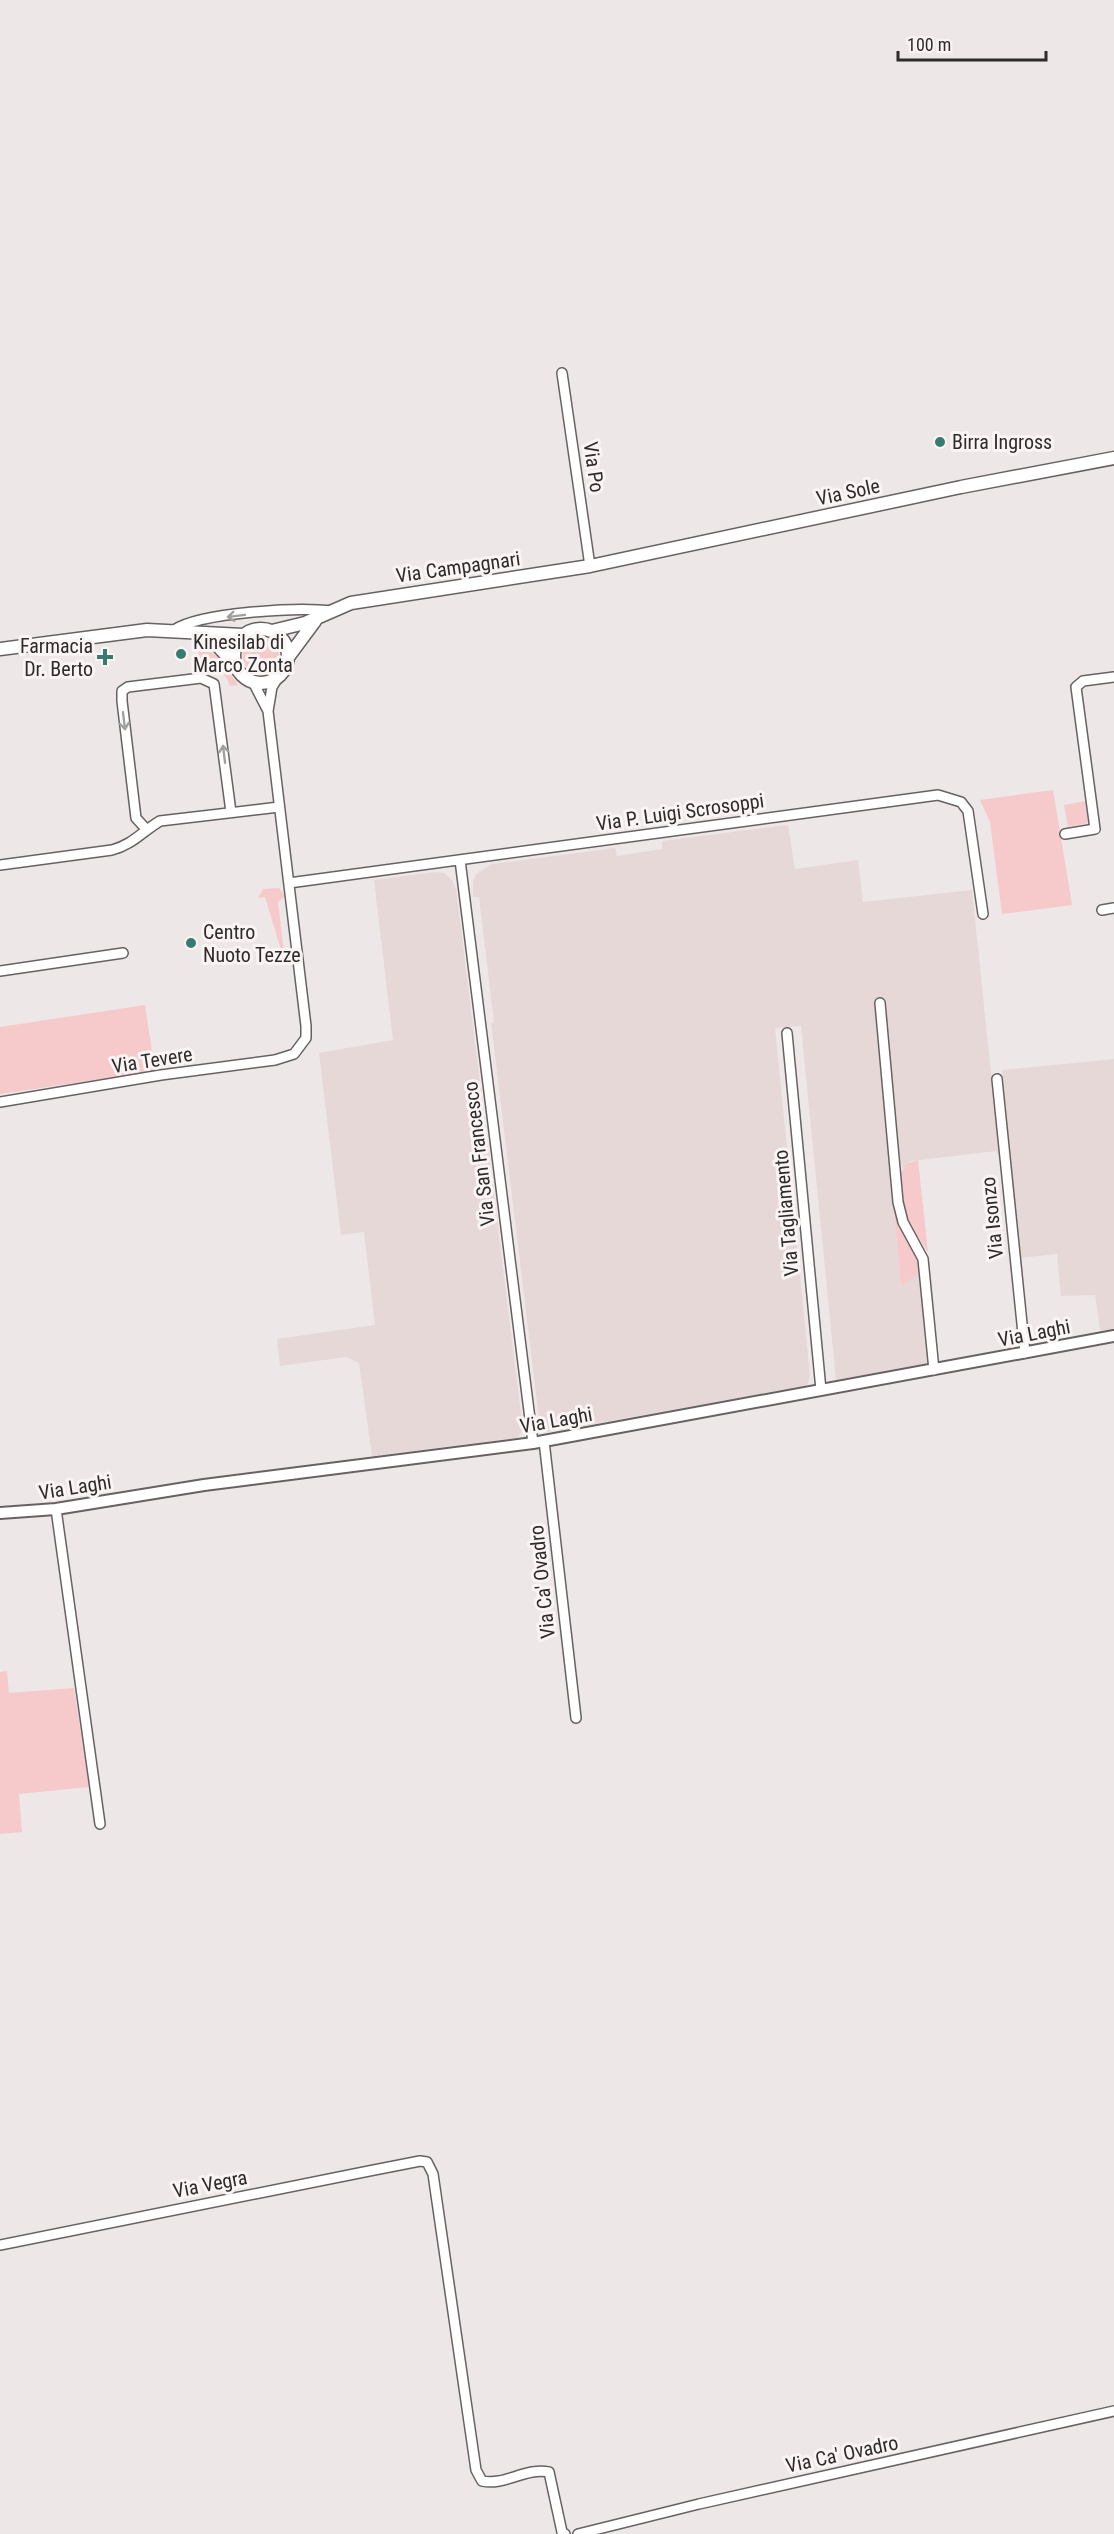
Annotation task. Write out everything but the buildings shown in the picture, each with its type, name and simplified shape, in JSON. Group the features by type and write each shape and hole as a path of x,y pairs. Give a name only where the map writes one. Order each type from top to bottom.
{"main road":[{"name":"Via Sole","path":"591,566 961,487 1114,458"},
{"name":"Via Campagnari","path":"272,631 290,628 351,603 591,566"},
{"name":"Via Campagnari","path":"289,656 318,618"},
{"path":"257,629 272,631 284,640 289,656 288,665 278,679 261,684 253,682 238,671 234,663 235,648 243,635 257,629"},
{"name":"Via Campagnari","path":"0,649 147,630 243,635"},
{"name":"Via Campagnari","path":"196,633 215,642 234,663"}],"street":[{"name":"Via Po","path":"562,373 591,566"},
{"name":"Via Campagnari","path":"174,630 184,623 248,614 294,609 332,611"},
{"path":"1065,834 1095,829 1076,687 1083,681 1114,677"},
{"path":"146,829 136,818 122,701 123,691 128,687 201,678 214,684 231,812"},
{"path":"278,679 272,687 268,711 289,883"},
{"path":"253,682 268,711"},
{"name":"Via P. Luigi Scrosoppi","path":"289,883 938,795 961,802 968,811 983,914"},
{"path":"0,865 128,846 146,829 160,821 279,807"},
{"name":"Via San Francesco","path":"460,860 539,1442"},
{"name":"Via Tevere","path":"0,1102 161,1075 274,1060 294,1054 304,1042 306,1026 289,883"},
{"path":"1102,910 1114,908"},
{"path":"0,971 123,953"},
{"path":"880,1003 898,1202 903,1222 923,1259 934,1370"},
{"name":"Via Tagliamento","path":"787,1033 821,1390"},
{"name":"Via Isonzo","path":"997,1078 1025,1353"},
{"name":"Via Laghi","path":"0,1513 56,1509 214,1483 539,1442 1114,1336"},
{"name":"Via Ca' Ovadro","path":"539,1442 576,1718"},
{"path":"56,1509 100,1824"},
{"name":"Via Vegra","path":"0,2245 379,2169 426,2162 433,2174 476,2470 482,2481 494,2484 534,2472 549,2472 562,2532 565,2534"},
{"name":"Via Ca' Ovadro","path":"578,2534 699,2504 1114,2411"}],"shaded area":[{"path":"261,638 274,643 279,656 274,669 261,674 248,669 243,656 248,643"},
{"path":"198,645 219,657 238,685 230,686 219,669 210,665 200,665"},
{"path":"1053,790 1072,905 1002,914 990,822 980,800"},
{"path":"1086,801 1088,823 1068,827 1064,805"},
{"path":"788,825 795,869 858,860 863,902 972,890 1000,1159 996,1151 911,1161 902,1169 892,1106 883,1003 874,1004 901,1285 921,1272 929,1359 926,1365 836,1380 801,1026 775,1028 810,1375 808,1383 806,1386 548,1432 543,1431 540,1427 491,1023 494,1022 479,897 473,897 473,882 476,874 492,864 615,848 617,856 662,849 662,841"},
{"path":"435,872 444,873 452,880 456,889 523,1430 517,1438 372,1456 359,1363 346,1357 280,1366 277,1339 375,1325 364,1232 341,1235 319,1053 393,1040 374,880"},
{"path":"279,888 285,896 278,902 284,953 282,953 265,897 258,898 263,889"},
{"path":"145,1005 155,1071 0,1094 0,1027"},
{"path":"1114,1059 1114,1330 1100,1330 1095,1295 1061,1296 1057,1254 1020,1258 1002,1070"},
{"path":"918,1160 928,1252 908,1222 900,1175 906,1164"},
{"path":"894,1210 916,1256 921,1272 901,1286"},
{"path":"7,1671 9,1693 74,1688 89,1787 19,1794 22,1832 0,1834 0,1672"}],"place":[{"name":"Birra Ingross","path":"940,442"},
{"name":"Kinesilab di Marco Zonta","path":"181,654"},
{"name":"Farmacia Dr. Berto","path":"105,657"},
{"name":"Centro Nuoto Tezze","path":"191,943"}]}
